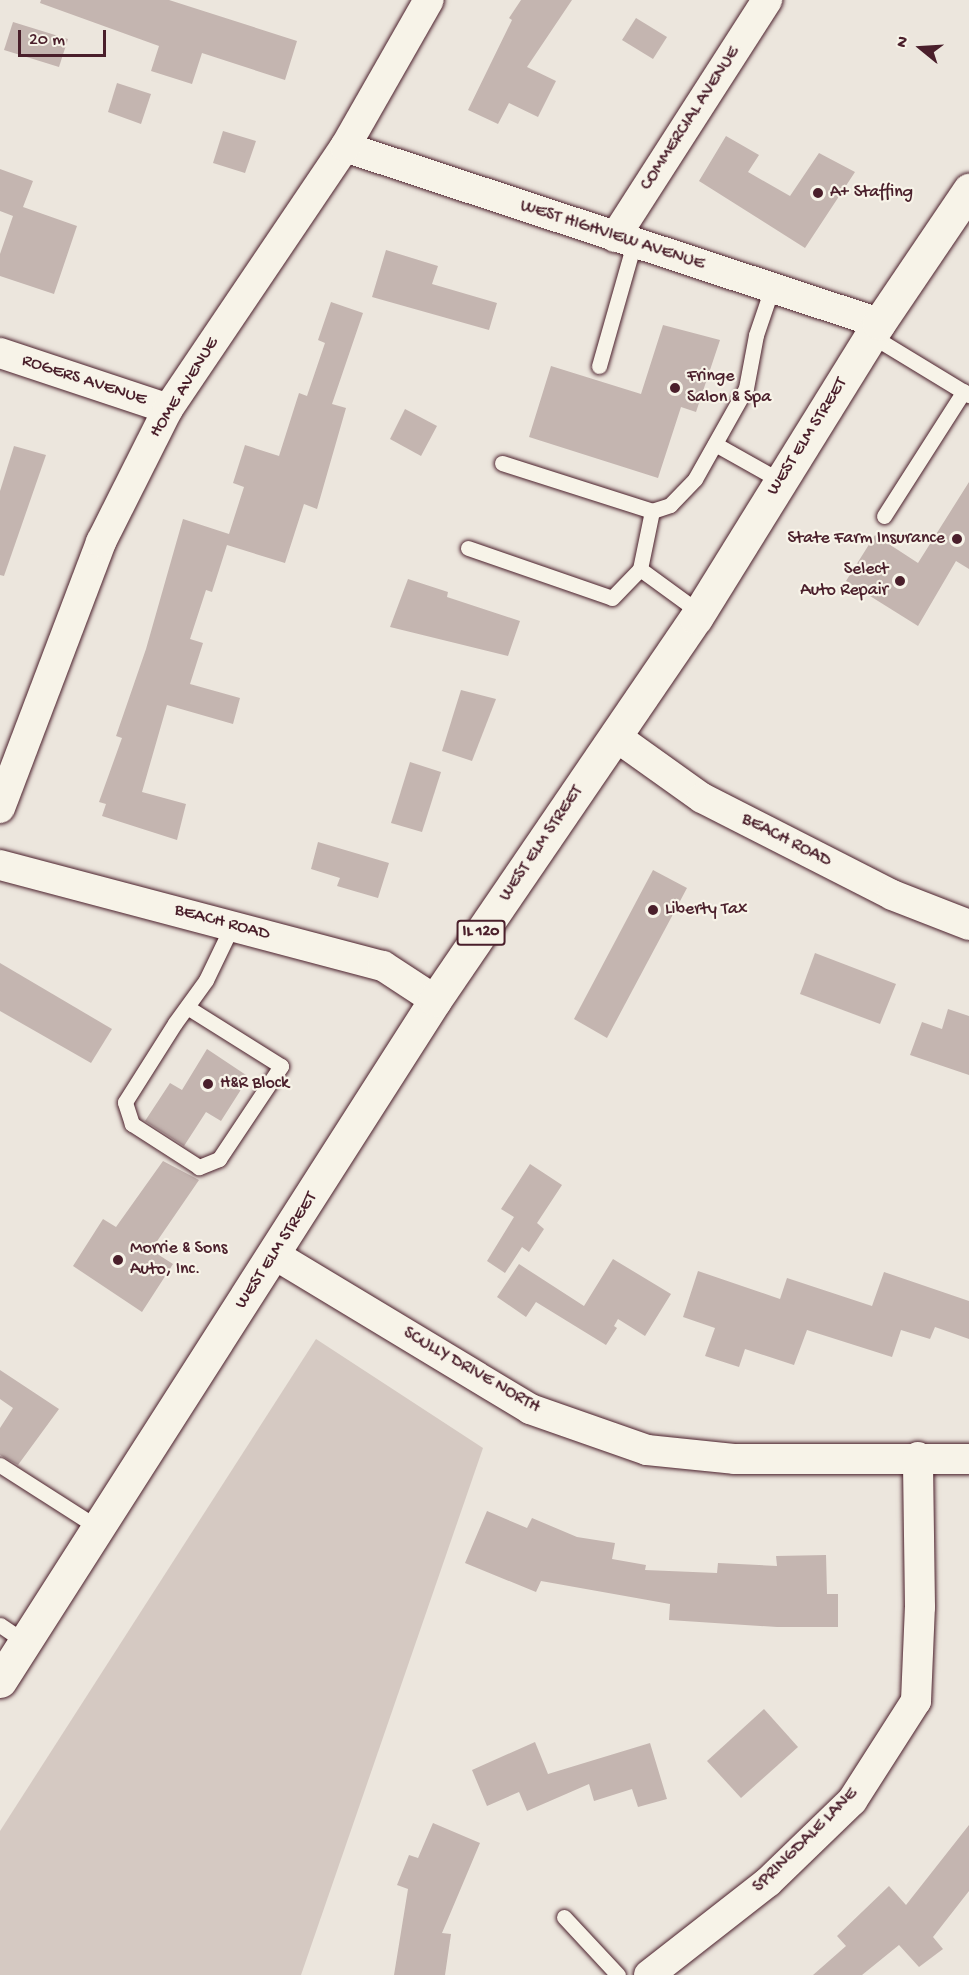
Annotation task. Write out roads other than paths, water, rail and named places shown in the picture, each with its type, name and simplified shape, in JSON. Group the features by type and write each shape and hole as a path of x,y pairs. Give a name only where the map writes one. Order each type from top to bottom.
{"main road":[{"name":"WEST ELM STREET","path":"0,1680 12,1633 97,1527 275,1255 435,1000 699,612 875,329 969,190"}],"street":[{"name":"COMMERCIAL AVENUE","path":"624,240 767,0"},
{"name":"HOME AVENUE","path":"0,807 101,542 168,409 345,147 420,2"},
{"name":"WEST HIGHVIEW AVENUE","path":"345,147 772,288 875,329"},
{"name":"ROGERS AVENUE","path":"0,353 168,409"},
{"name":"BEACH ROAD","path":"615,736 702,798 892,895 969,925"},
{"name":"BEACH ROAD","path":"0,865 383,966 435,1000"},
{"name":"SCULLY DRIVE NORTH","path":"275,1255 530,1409 647,1450 734,1459 918,1457 969,1459"},
{"name":"SPRINGDALE LANE","path":"649,1975 768,1882 852,1800 916,1701 920,1607 918,1457"}],"lane":[{"path":"598,366 624,240"},
{"path":"502,463 652,511 670,505 695,479 746,388 756,335 772,288"},
{"path":"875,329 967,393 884,516"},
{"path":"714,444 781,481"},
{"path":"468,548 612,598 640,569 652,511"},
{"path":"640,569 699,612"},
{"path":"187,1007 281,1066 219,1159 199,1167 132,1124 125,1102 175,1023 206,980 232,926"},
{"path":"0,1465 97,1527"},
{"path":"564,1917 618,1975"}],"place":[{"name":"A+ Staffing","path":"818,193"},
{"name":"Fringe Salon & Spa","path":"675,388"},
{"name":"State Farm Insurance","path":"957,539"},
{"name":"Select Auto Repair","path":"900,581"},
{"name":"Liberty Tax","path":"653,910"},
{"name":"H&R Block","path":"208,1084"},
{"name":"Morrie & Sons Auto, Inc.","path":"118,1260"}]}
